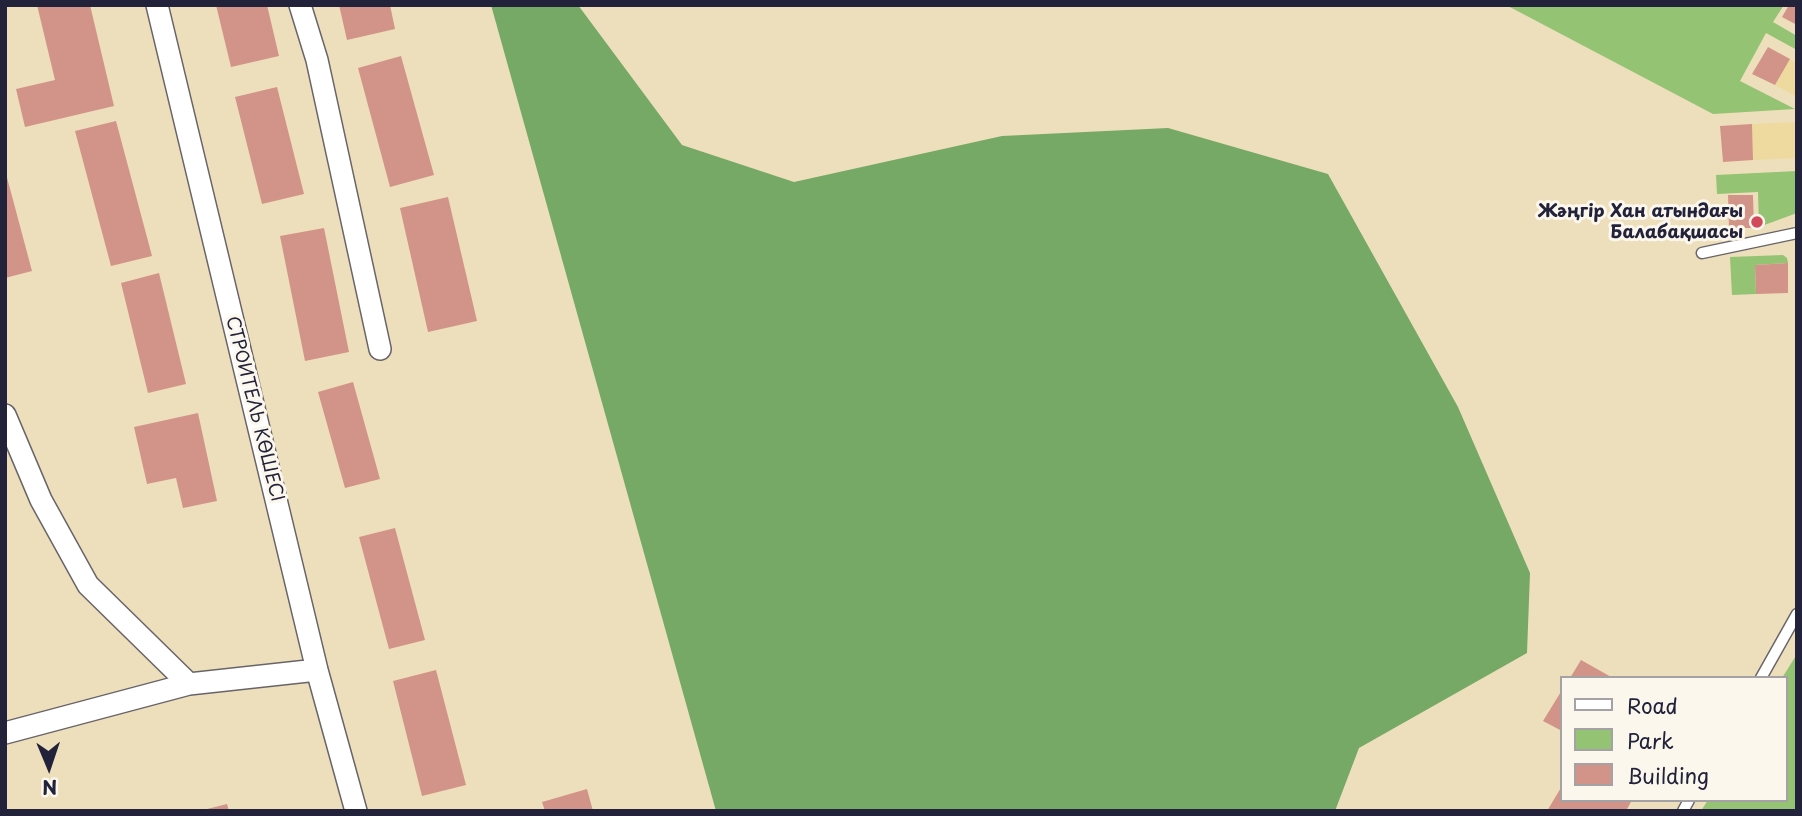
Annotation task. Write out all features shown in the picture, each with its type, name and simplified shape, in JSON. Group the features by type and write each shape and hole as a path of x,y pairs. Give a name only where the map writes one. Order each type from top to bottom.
{"street":[{"name":"СТРОИТЕЛЬ КӨШЕСІ","path":"157,5 317,670 356,811"},
{"path":"300,5 317,60 380,349"},
{"path":"5,415 41,500 88,585 189,684"},
{"path":"5,733 189,684 317,670"}],"lane":[{"path":"1702,253 1797,233"},
{"path":"1762,676 1797,614"}],"green space":[{"path":"491,5 578,5 682,145 794,182 1002,136 1168,128 1328,174 1458,407 1530,573 1527,653 1359,748 1335,811 716,811"},
{"path":"1506,5 1784,5 1773,22 1797,36 1797,50 1766,33 1740,81 1795,109 1713,114"},
{"path":"1797,171 1797,213 1759,227 1758,192 1717,194 1716,175"},
{"path":"1783,255 1788,263 1755,265 1756,294 1732,295 1730,257"},
{"path":"1797,654 1797,811 1701,811 1707,802 1788,802 1788,676 1783,676"}],"sand":[{"path":"1790,59 1797,63 1797,97 1775,85"},
{"path":"1797,122 1797,158 1753,160 1752,124"}],"building":[{"path":"37,5 90,5 114,106 25,127 16,89 55,80"},
{"path":"216,5 267,5 279,56 231,67"},
{"path":"339,5 390,5 395,29 347,40"},
{"path":"1789,5 1797,5 1797,25 1782,17"},
{"path":"1768,47 1790,59 1775,85 1752,74"},
{"path":"401,56 434,175 390,187 358,68"},
{"path":"277,87 304,194 262,204 235,97"},
{"path":"116,121 152,256 111,266 75,131"},
{"path":"1752,124 1753,160 1723,162 1720,126"},
{"path":"5,170 32,271 5,278"},
{"path":"1728,195 1753,195 1754,228 1729,228"},
{"path":"448,197 477,321 428,332 400,208"},
{"path":"324,228 349,352 305,361 280,236"},
{"path":"1788,263 1788,293 1756,294 1755,265"},
{"path":"159,273 186,384 148,393 121,283"},
{"path":"353,382 380,479 345,488 318,392"},
{"path":"198,413 217,501 183,508 176,478 147,484 134,427"},
{"path":"395,528 425,640 389,649 359,537"},
{"path":"1581,660 1609,676 1571,676"},
{"path":"436,670 466,785 422,796 393,681"},
{"path":"1560,693 1560,730 1543,721"},
{"path":"587,789 593,811 545,811 542,802"},
{"path":"1560,789 1560,802 1631,802 1626,811 1547,811"},
{"path":"227,804 229,811 203,811 203,810"}],"place":[{"name":"Жәңгір Хан атындағы Балабақшасы","path":"1757,222"}]}
